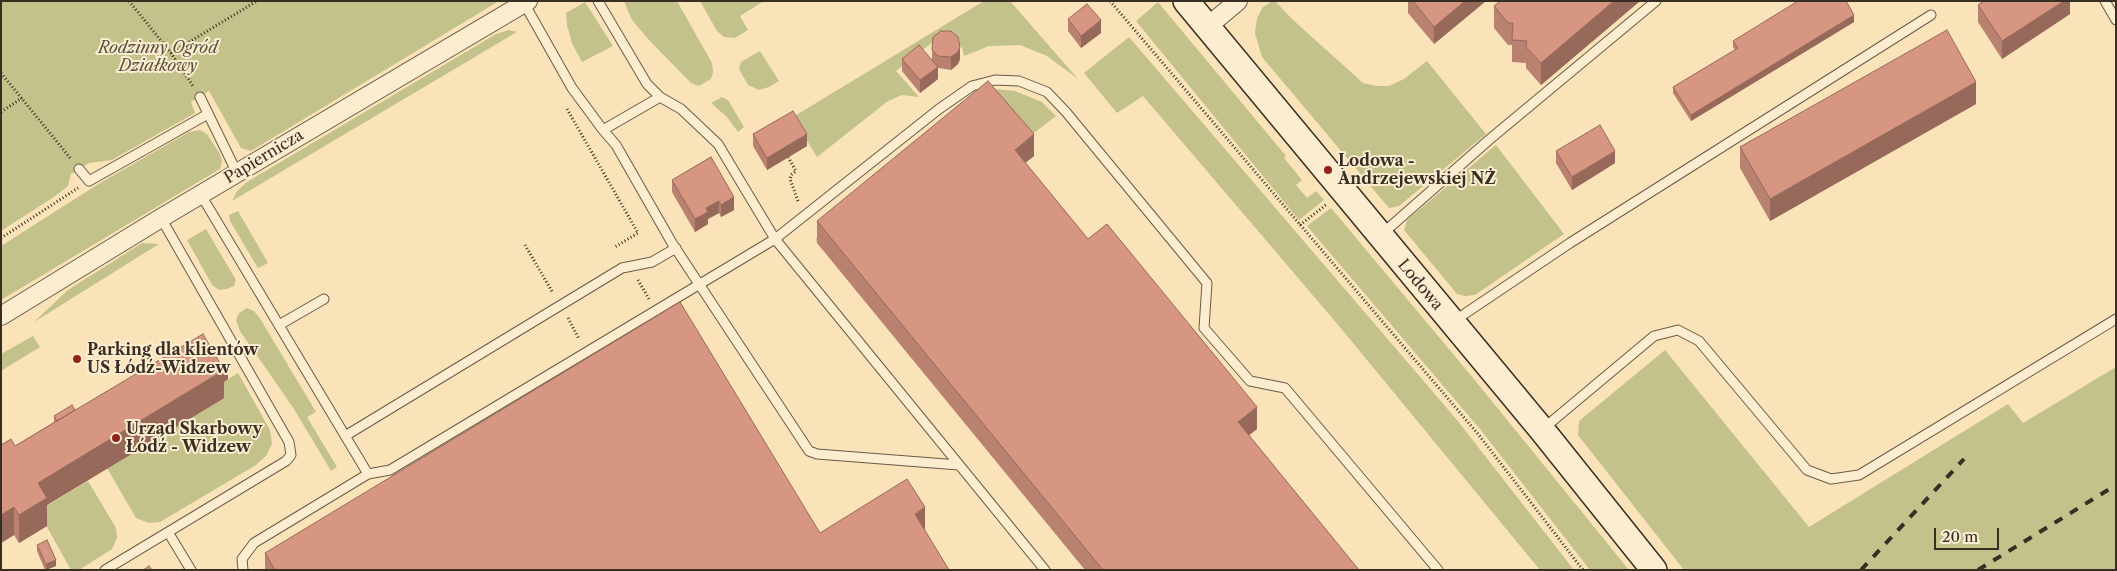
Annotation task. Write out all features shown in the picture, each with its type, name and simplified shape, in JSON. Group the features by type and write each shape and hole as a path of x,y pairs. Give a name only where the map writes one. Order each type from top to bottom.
{"street":[{"name":"Lodowa","path":"1186,1 1542,430 1654,570"},
{"path":"1207,27 1238,1"},
{"name":"Papiernicza","path":"1,316 160,218 526,2"}],"lane":[{"path":"598,1 647,84 660,97 681,109 718,144 775,239 1044,570"},
{"path":"1380,236 1490,139 1656,1"},
{"path":"2105,1 2116,20"},
{"path":"526,2 572,88 603,130 616,144 676,248 810,451 817,454 959,465"},
{"path":"1452,323 1570,243 1931,15"},
{"path":"243,570 242,559 254,543 368,474 390,470 775,239 972,86 995,80 1019,81 1035,86 1047,92 1066,112 1207,283 1204,328 1250,381 1284,388 1438,570"},
{"path":"200,97 237,173"},
{"path":"603,130 660,97"},
{"path":"79,169 89,181 208,114"},
{"path":"201,195 368,474"},
{"path":"105,570 286,461 292,455 292,448 215,310 160,218"},
{"path":"346,436 622,268 652,262 676,248"},
{"path":"279,325 324,299"},
{"path":"1542,430 1654,336 1678,330 1699,341 1807,470 1831,480 1859,475 2116,319"},
{"path":"168,532 190,570"}],"path":[{"path":"129,1 171,53 200,97"},
{"path":"171,53 257,1"},
{"path":"1110,1 1478,434 1583,570"},
{"path":"1,73 79,169"},
{"path":"1,112 22,98"},
{"path":"1,238 89,181"},
{"path":"631,220 638,233 616,246 656,309"},
{"path":"525,245 548,285"}],"green space":[{"name":"Rodzinny Ogród Działkowy","path":"1,1 499,1 251,151 241,148 209,91 191,102 195,113 112,160 89,163 71,174 68,186 54,197 1,231"},
{"path":"624,1 677,1 712,63 713,72 711,79 699,86 691,83 632,20"},
{"path":"700,1 764,1 740,16 748,30 735,38 724,37 717,31"},
{"path":"984,1 1010,1 1078,79 1047,56 1020,45 989,46 964,56 962,47 955,40 933,42 896,71 919,97 902,95 888,101 817,157 793,117"},
{"path":"585,2 613,46 582,62 572,43 566,13"},
{"path":"1158,2 1286,156 1284,158 1302,180 1296,185 1307,198 1316,191 1324,200 1299,220 1136,21"},
{"path":"1271,2 1276,2 1292,19 1363,83 1389,86 1404,79 1427,61 1486,134 1399,206 1389,208 1262,57 1255,33 1257,18 1263,7"},
{"path":"509,30 517,32 232,201 237,191 247,182 496,34"},
{"path":"1129,37 1457,420 1574,570 1540,570 1339,326 1143,96 1117,113 1084,73"},
{"path":"760,51 779,81 759,90 748,85 739,69 741,62"},
{"path":"993,89 1015,91 1042,102 1056,116 1030,136 817,243 816,239 823,232 817,221 965,101"},
{"path":"722,97 728,100 744,127 738,132 727,117 711,103"},
{"path":"200,130 207,134 220,154 222,162 220,169 1,300 1,246 100,183 189,132"},
{"path":"1496,145 1564,234 1475,295 1465,296 1457,294 1404,230 1407,220"},
{"path":"1331,208 1469,373 1629,570 1590,570 1480,429 1307,226"},
{"path":"238,211 268,263 258,268 230,221 229,215"},
{"path":"206,229 236,280 234,286 227,289 219,290 212,285 187,240"},
{"path":"142,243 159,244 34,322 68,290"},
{"path":"247,308 254,311 261,320 316,412 307,417 337,467 331,471 294,409 240,331 236,320 239,313"},
{"path":"33,336 40,347 1,371 1,354"},
{"path":"1665,350 1809,527 2008,404 2023,423 2116,367 2116,570 1684,570 1578,435 1579,421"},
{"path":"238,373 270,430 272,444 266,456 256,465 160,522 149,523 136,518 107,468"},
{"path":"88,481 116,528 117,538 112,549 79,570 71,570 38,511"}],"building":[{"path":"1413,1 1465,1 1434,27"},
{"path":"1500,1 1614,1 1541,63 1526,47 1527,41 1512,40 1513,23 1508,23 1494,6"},
{"path":"1798,1 1846,1 1854,15 1691,115 1673,87 1738,48 1733,41"},
{"path":"1984,1 2064,1 2002,41 1978,5"},
{"path":"1087,4 1101,20 1081,36 1068,19"},
{"path":"1947,30 1976,82 1770,199 1740,147"},
{"path":"941,31 951,31 958,37 960,47 958,52 951,57 938,56 932,50 933,37"},
{"path":"919,45 938,67 920,80 902,59"},
{"path":"988,81 1034,134 1015,150 1088,239 1107,224 1257,407 1238,422 1359,570 1103,570 817,221"},
{"path":"793,111 807,134 767,158 753,134"},
{"path":"1600,125 1615,151 1572,177 1556,151"},
{"path":"711,157 734,197 721,205 719,201 706,208 708,212 695,219 672,180"},
{"path":"680,302 820,533 907,479 925,507 915,514 949,570 275,570 265,553"},
{"path":"203,334 224,370 38,483 47,498 19,515 14,507 1,515 1,445 11,439 15,446"},
{"path":"221,364 228,373 224,375"},
{"path":"72,405 75,410 57,421 54,416"},
{"path":"47,540 56,560 46,564 37,545"},
{"path":"149,566 152,570 143,570"}],"railway":[{"path":"1861,570 1964,459"},
{"path":"1978,570 2116,485"}],"place":[{"name":"Lodowa - Andrzejewskiej NŻ","path":"1328,170"},
{"name":"Parking dla klientów US Łódź-Widzew","path":"77,359"},
{"name":"Urząd Skarbowy Łódź - Widzew","path":"116,438"}]}
